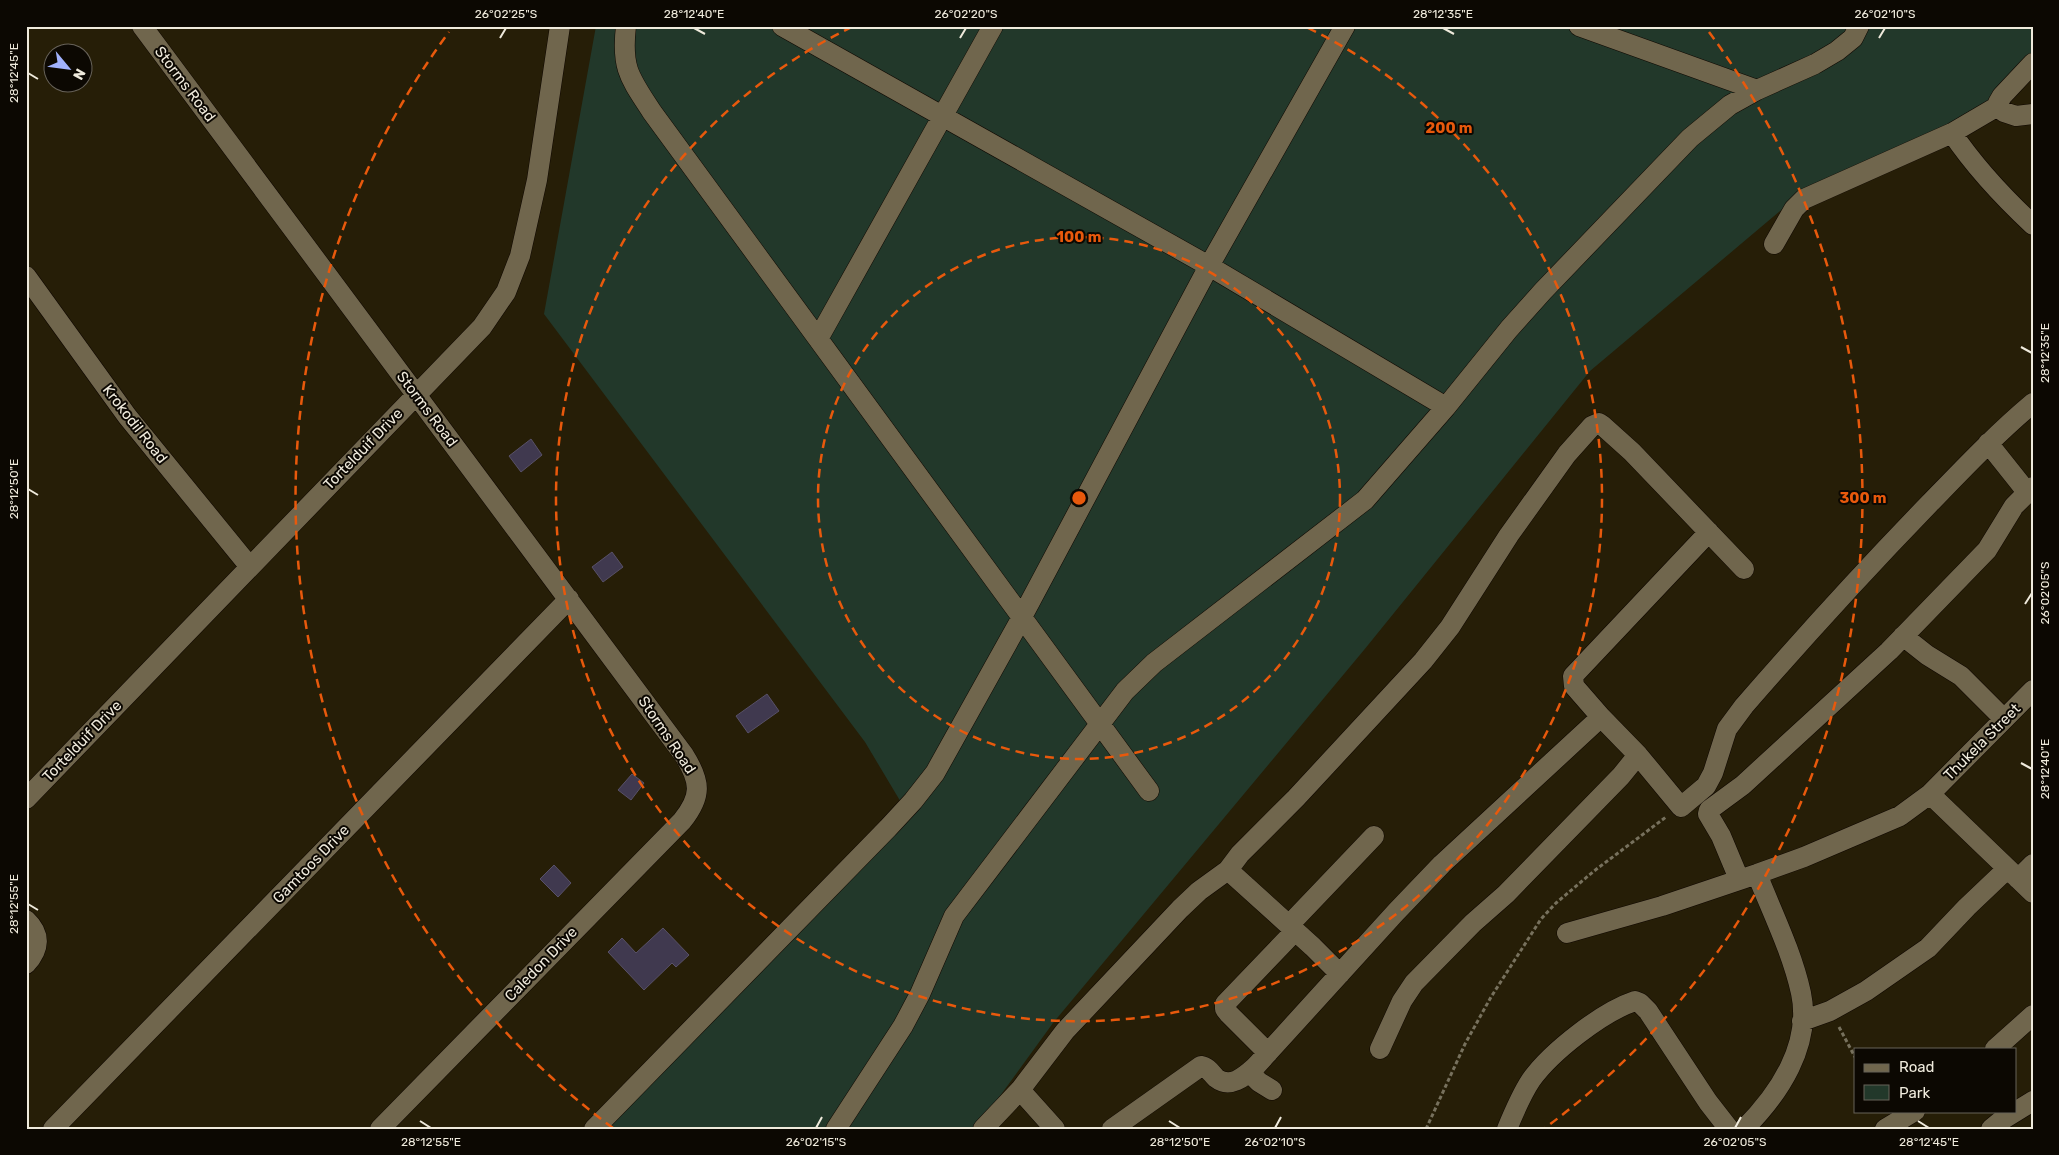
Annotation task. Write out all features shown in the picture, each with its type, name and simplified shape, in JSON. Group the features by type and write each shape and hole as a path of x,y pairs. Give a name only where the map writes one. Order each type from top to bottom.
{"street":[{"name":"Storms Road","path":"142,26 684,755 698,784 696,797"},
{"name":"Tortelduif Drive","path":"26,799 482,327 502,298 514,275 537,180 560,26"},
{"path":"626,26 624,44 628,75 652,112 1149,791"},
{"path":"782,26 1209,266 1446,407"},
{"path":"818,339 944,117 993,26"},
{"path":"594,1129 913,801 935,773 1022,618 1209,266 1345,26"},
{"path":"1579,26 1756,90"},
{"path":"836,1129 903,1026 920,994 954,916 1125,691 1154,663 1365,500 1543,291 1684,145 1730,105 1756,90 1838,52 1853,38 1859,26"},
{"path":"1774,244 1794,209 1804,199 1952,133 1998,106 2002,96 2033,63"},
{"path":"1998,106 2010,114 2033,114"},
{"path":"1952,133 1967,155 2009,203 2033,225"},
{"name":"Krokodil Road","path":"26,276 127,416 250,567"},
{"path":"1709,532 1572,676 1574,686 1638,755 1681,807 1706,786 1713,773 1727,729 1744,706 1861,575 1988,444 2033,403"},
{"path":"983,1129 1020,1090 1065,1031 1199,890 1228,870 1240,854 1296,798 1423,661 1460,613 1538,494 1567,454 1592,426 1599,423 1602,425 1744,569"},
{"path":"1744,1129 1774,1096 1786,1076 1795,1055 1802,1021 1801,994 1794,969 1748,876 1721,836 1708,812 1743,785 1903,636 1987,550 2014,506 2030,490 1988,444"},
{"name":"Gamtoos Drive","path":"53,1129 569,599"},
{"path":"1903,636 1927,655 1961,676 2004,719"},
{"name":"Thukela Street","path":"1567,933 1653,909 1748,876 1884,824 1900,816 1930,794 2033,690"},
{"path":"1112,1129 1200,1066 1205,1067 1218,1079 1227,1083 1236,1081 1249,1072 1442,864 1602,717"},
{"path":"1380,1048 1402,1001 1414,982 1473,923 1506,894 1621,776 1638,755"},
{"path":"1930,794 2033,893"},
{"name":"Caledon Drive","path":"380,1129 682,821 696,797"},
{"path":"1268,1053 1229,1014 1225,1009 1225,1004 1374,836"},
{"path":"1802,1021 1830,1011 1866,990 1928,948 1967,907 2013,874 2033,864"},
{"path":"1228,870 1340,974"},
{"path":"26,920 37,934 38,944 26,964"},
{"path":"1507,1129 1520,1098 1544,1064 1581,1032 1614,1010 1635,1001 1640,1002 1648,1011 1708,1102 1729,1129"},
{"path":"1996,1048 2033,1015"},
{"path":"1249,1072 1259,1082 1272,1090"},
{"path":"1020,1090 1055,1129"},
{"path":"2016,1112 2033,1102"},
{"path":"1885,1129 1913,1112"},
{"path":"1992,1129 2002,1120 2016,1112"}],"path":[{"path":"1426,1129 1466,1044 1491,997 1542,919 1556,903 1594,871 1681,807"},
{"path":"1830,1011 1854,1055"}],"green space":[{"path":"596,26 2033,26 2033,57 1961,138 1792,201 1590,371 1364,650 1053,1023 976,1129 594,1129 902,804 865,742 544,314"}],"building":[{"path":"531,439 542,455 521,472 509,456"},
{"path":"612,552 623,567 603,582 592,567"},
{"path":"767,694 779,711 748,733 736,716"},
{"path":"632,774 644,783 631,800 618,790"},
{"path":"554,865 571,883 558,897 540,879"},
{"path":"663,928 689,955 676,967 672,963 644,990 608,952 622,938 636,953"}]}
